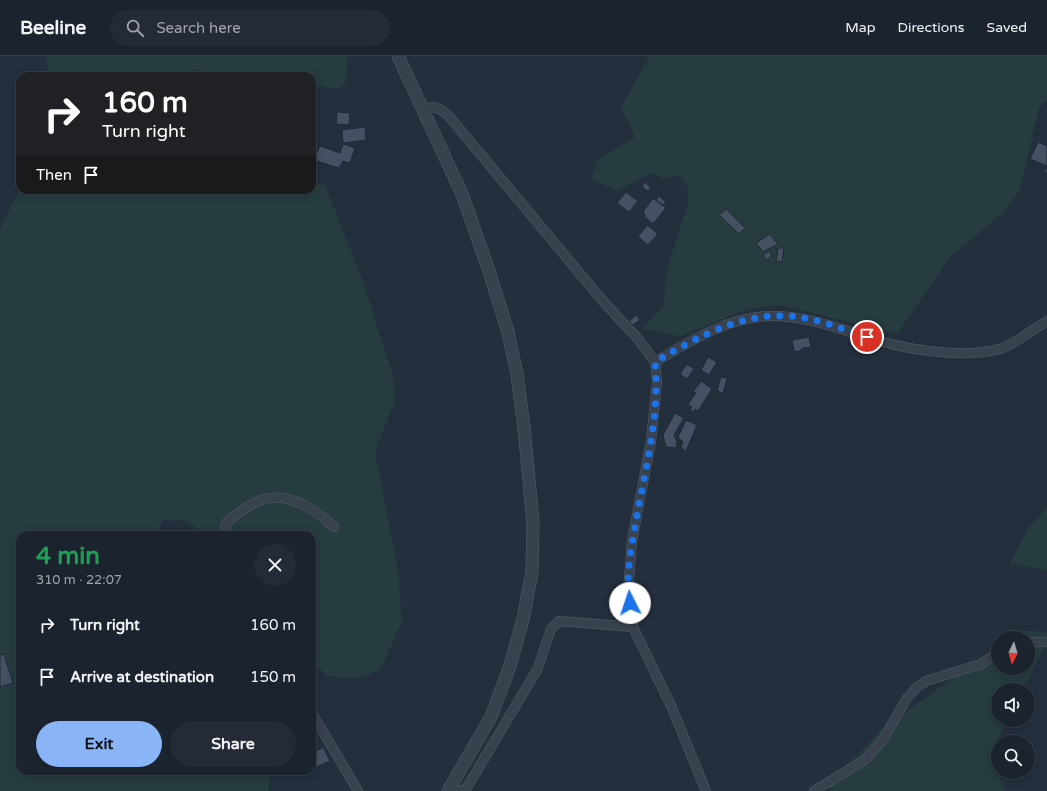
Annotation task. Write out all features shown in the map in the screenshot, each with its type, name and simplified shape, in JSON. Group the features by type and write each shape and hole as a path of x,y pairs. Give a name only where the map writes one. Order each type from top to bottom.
{"street":[{"path":"398,56 462,194 489,271 508,332 517,374 533,523 532,572 523,619 510,666 491,717 448,791"},
{"path":"422,110 432,106 440,108 448,114 601,299 638,339 655,362 657,381 651,441 632,541 628,591 633,627 672,708 706,791"},
{"path":"655,362 698,337 744,320 771,316 808,318 882,342 938,353 979,352 1001,349 1047,321"},
{"path":"225,531 226,523 250,506 266,498 287,498 307,507 334,527"},
{"path":"459,791 466,789 537,670 551,629 559,622 633,627"},
{"path":"1035,642 1047,642"},
{"path":"814,791 866,759 882,741 906,698 916,688 926,681 981,664 991,658"},
{"path":"316,721 358,791"}],"green space":[{"path":"44,56 348,56 345,84 337,89 316,86 316,72 215,72 193,70 190,72 48,72 47,60"},
{"path":"650,56 1047,56 1047,100 1039,107 1020,190 1003,213 950,257 897,334 780,305 747,309 680,336 642,329 664,305 666,272 689,201 687,184 678,175 664,179 652,173 617,191 591,179 597,161 635,137 621,107"},
{"path":"316,182 325,185 363,281 392,373 395,401 377,445 376,458 398,570 402,621 381,669 366,676 349,678 327,676 316,666 316,531 201,531 186,521 164,519 156,531 16,531 16,775 269,775 269,791 0,791 0,230 17,194 316,194"},
{"path":"1047,508 1047,570 1010,563 1029,527"},
{"path":"1011,629 1035,631 1009,631"},
{"path":"1035,631 1047,632 1047,642 1035,666"},
{"path":"991,651 991,675 1030,675 1026,683 991,683 991,727 1004,727 1000,735 991,735 991,779 1001,779 1005,791 829,791 831,783 882,729"}],"building":[{"path":"337,112 350,113 349,125 336,124"},
{"path":"365,127 366,140 343,143 342,130"},
{"path":"1038,142 1047,146 1047,166 1030,159"},
{"path":"343,144 355,148 350,163 343,161 339,168 316,161 316,154 320,146 340,153"},
{"path":"1047,166 1047,173 1044,172"},
{"path":"645,182 651,188 647,191 642,186"},
{"path":"626,192 638,201 629,212 617,203"},
{"path":"659,196 666,202 663,205 656,200"},
{"path":"653,198 666,208 653,224 644,216 645,214 643,212"},
{"path":"726,209 745,228 739,234 719,215"},
{"path":"647,225 658,234 648,245 638,237"},
{"path":"770,234 778,244 763,252 756,243"},
{"path":"778,248 784,248 782,262 776,261"},
{"path":"769,251 772,256 766,260 763,255"},
{"path":"636,315 640,320 633,325 629,321"},
{"path":"809,337 811,347 803,348 800,352 794,351 792,340"},
{"path":"708,357 717,362 709,375 701,370"},
{"path":"687,364 694,369 687,379 680,374"},
{"path":"721,377 727,378 723,393 717,391"},
{"path":"701,381 712,389 698,411 695,409 693,412 690,410 692,407 688,404 696,393 693,392"},
{"path":"675,413 684,418 674,435 677,442 676,448 666,447 663,435"},
{"path":"686,420 697,425 686,451 681,448 683,442 678,437"},
{"path":"4,654 13,683 0,687 0,655"},
{"path":"323,747 330,761 316,767 316,750"}],"route":[{"path":"630,603 628,591 632,541 651,441 657,381 655,362 698,337 744,320 771,316 808,318 867,337"}]}
